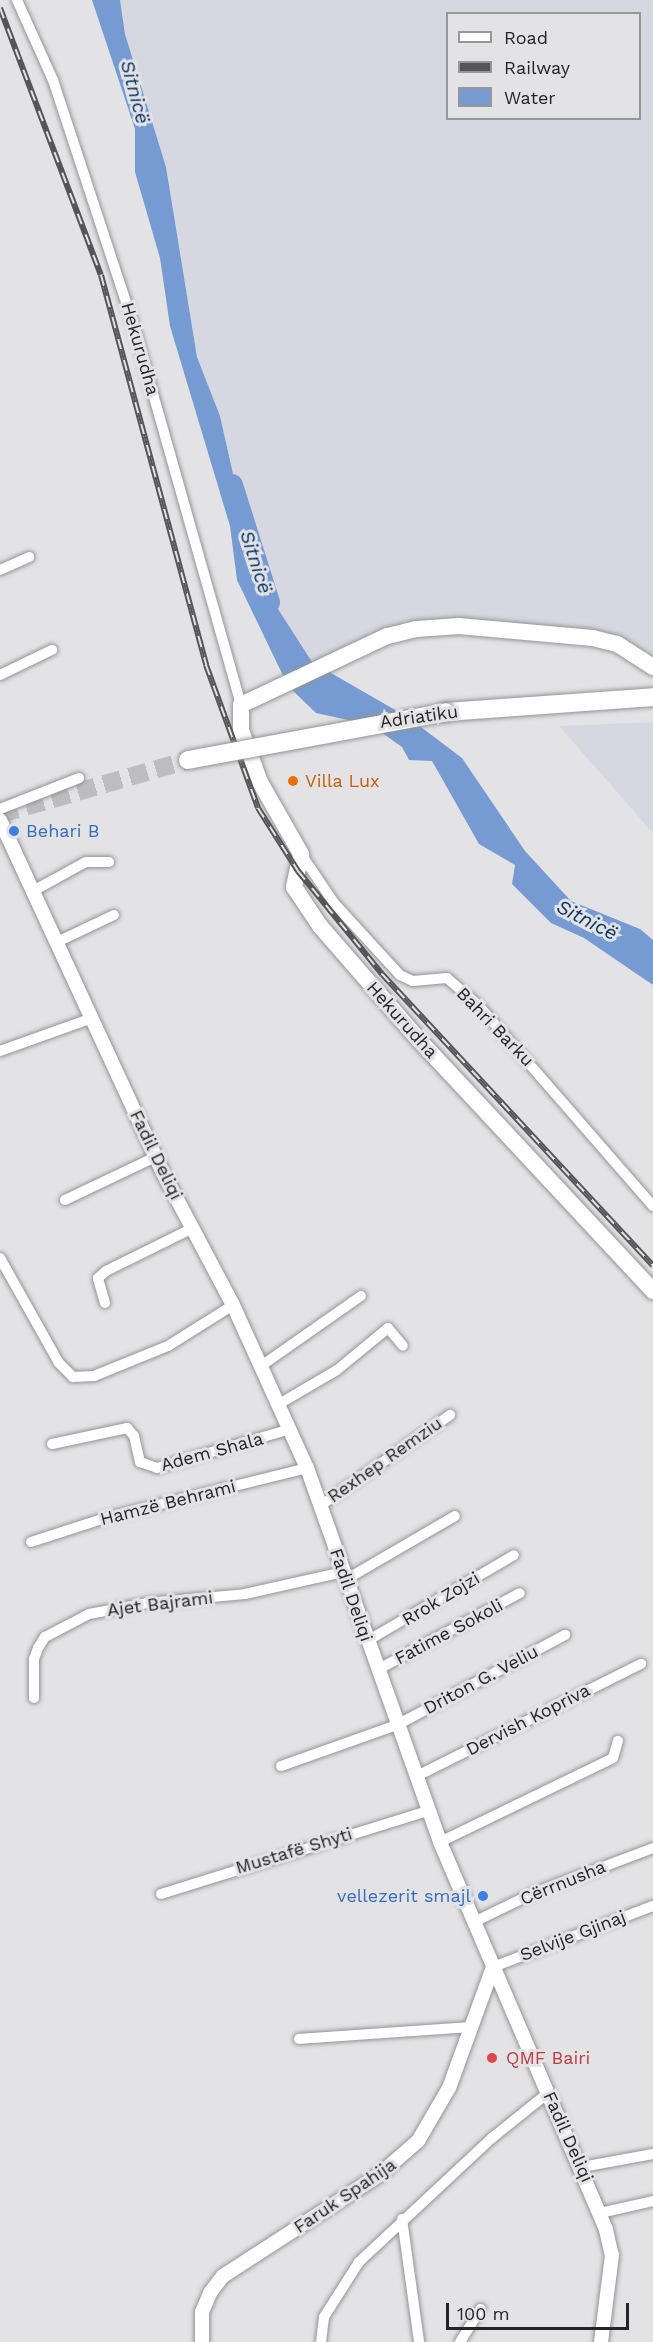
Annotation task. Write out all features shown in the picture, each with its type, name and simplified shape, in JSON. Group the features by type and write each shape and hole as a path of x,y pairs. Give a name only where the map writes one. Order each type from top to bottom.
{"main road":[{"path":"241,705 387,636 459,626 593,638 617,644 652,668"},
{"name":"Adriatiku","path":"188,760 270,742 446,712 651,694"},
{"name":"Hekurudha","path":"241,705 241,730 260,782 301,854 294,887 320,926 420,1041 653,1291"}],"street":[{"name":"Hekurudha","path":"17,0 53,80 135,330 241,705"},
{"path":"0,570 29,557"},
{"path":"0,675 52,650"},
{"path":"0,809 79,778"},
{"name":"Fadil Deliqi","path":"1,824 155,1157 233,1305 307,1468 440,1842 600,2213 612,2255 601,2342"},
{"name":"Bahri Barku","path":"301,854 334,903 400,975 413,981 447,978 478,1006 653,1206"},
{"path":"33,891 86,862 109,862"},
{"path":"57,942 114,915"},
{"path":"0,1051 92,1018"},
{"path":"65,1200 155,1157"},
{"path":"105,1303 98,1278 106,1271 192,1228"},
{"path":"0,1258 59,1362 73,1377 94,1376 168,1346 233,1305"},
{"path":"261,1366 362,1296"},
{"path":"279,1404 337,1370 388,1328 403,1346"},
{"name":"Rexhep Remziu","path":"320,1506 450,1415"},
{"name":"Adem Shala","path":"52,1444 127,1428 134,1436 140,1462 157,1468 290,1429"},
{"name":"Hamzë Behrami","path":"31,1542 105,1518 307,1468"},
{"name":"Ajet Bajrami","path":"34,1698 38,1648 45,1637 89,1614 147,1603 246,1594 344,1576 455,1516"},
{"name":"Rrok Zojzi","path":"367,1641 514,1555"},
{"name":"Fatime Sokoli","path":"377,1670 520,1593"},
{"name":"Driton G. Veliu","path":"397,1725 565,1635"},
{"name":"Dervish Kopriva","path":"415,1777 641,1664"},
{"path":"280,1766 397,1725"},
{"path":"440,1842 614,1758 618,1741"},
{"name":"Mustafë Shyti","path":"161,1894 428,1811"},
{"name":"Cërrnusha","path":"474,1922 534,1893 653,1848"},
{"name":"Selvije Gjinaj","path":"493,1967 653,1905"},
{"name":"Faruk Spahija","path":"202,2342 202,2312 210,2293 223,2276 379,2175 418,2141 449,2088 493,1967"},
{"path":"300,2039 470,2027"},
{"path":"321,2342 324,2317 337,2293 359,2262 402,2219 548,2093"},
{"path":"582,2167 653,2154"},
{"path":"600,2213 653,2201"},
{"path":"402,2219 419,2342"},
{"path":"460,2342 482,2309"}],"shaded area":[{"path":"120,0 653,0 653,653 610,638 416,624 379,631 312,662 271,598 251,554 220,416 197,357 166,167 125,34"},
{"path":"653,722 653,833 559,726"}],"water":[{"path":"92,0 120,0 125,34 166,167 197,357 220,416 251,554 271,598 312,662 409,718 462,758 525,851 571,901 640,929 653,940 653,985 584,938 551,923 512,884 515,865 479,844 432,761 409,760 402,747 371,725 316,713 288,686 237,580 230,526 170,326 160,258 135,172 135,129"}],"waterway":[{"name":"Sitnicë","path":"232,485 269,602"}],"tunnel":[{"path":"0,814 188,760"}],"railway":[{"path":"0,8 101,275 206,665 258,808 298,871 382,974 653,1266"}],"place":[{"name":"Villa Lux","path":"293,781"},
{"name":"Behari B","path":"14,831"},
{"name":"vellezerit smajl","path":"483,1896"},
{"name":"QMF Bairi","path":"492,2058"}]}
